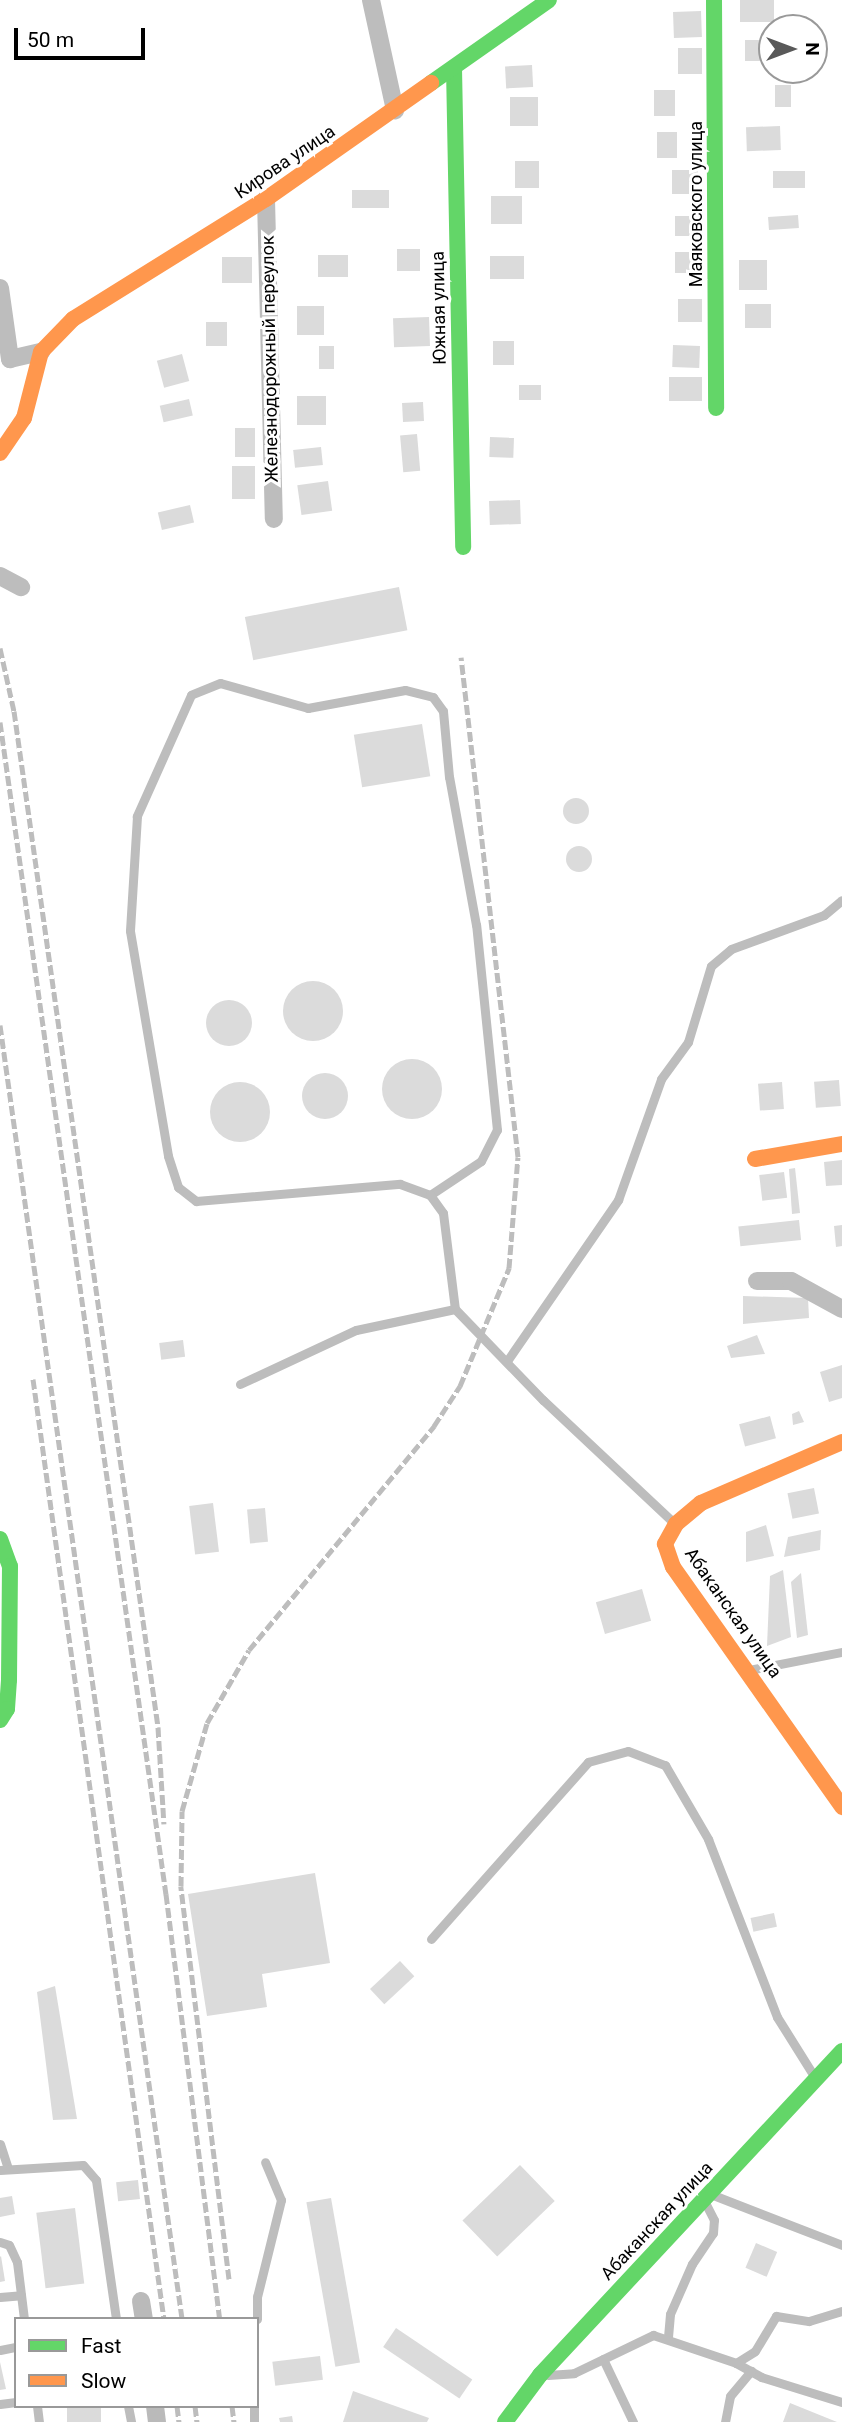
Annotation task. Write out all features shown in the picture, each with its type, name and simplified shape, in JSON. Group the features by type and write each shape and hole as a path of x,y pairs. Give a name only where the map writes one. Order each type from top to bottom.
{"street":[{"path":"371,0 395,110"},
{"name":"Кирова улица","path":"41,352 73,320 267,199 549,0"},
{"name":"Маяковского улица","path":"714,0 716,408"},
{"name":"Южная улица","path":"454,68 463,547"},
{"name":"Железнодорожный переулок","path":"267,199 274,519"},
{"path":"0,288 10,359 41,352 24,418 0,453"},
{"path":"0,576 21,587"},
{"path":"755,1159 842,1144"},
{"path":"757,1281 790,1281 842,1309"},
{"path":"676,1524 701,1503 842,1441"},
{"name":"Абаканская улица","path":"676,1524 665,1544 673,1567 749,1670 842,1807"},
{"path":"0,1539 10,1566 9,1680 7,1709 0,1720"},
{"name":"Абаканская улица","path":"505,2422 540,2375 842,2051"}],"lane":[{"path":"430,1195 481,1161 497,1130 476,925 449,777 443,711 433,697 405,690 308,708 220,683 191,695 137,816 130,931 168,1156 177,1186 196,1201 400,1184 430,1195 443,1213 454,1309 676,1524"},
{"path":"507,1361 618,1200 661,1079 688,1042 711,966 731,948 824,915 842,900"},
{"path":"240,1384 356,1330 454,1309"},
{"path":"749,1670 842,1652"},
{"path":"431,1939 588,1762 628,1751 665,1765 708,1839 777,2017 816,2079"},
{"path":"0,2144 4,2169 83,2165 96,2180 116,2317"},
{"path":"257,2317 257,2297 281,2200 265,2162"},
{"path":"707,2197 842,2245"},
{"path":"668,2337 670,2314 692,2264 713,2233 714,2220 707,2197"},
{"path":"0,2242 9,2245 17,2262 24,2317"},
{"path":"0,2297 21,2295"},
{"path":"736,2364 755,2351 776,2316 809,2321 842,2311"},
{"path":"540,2375 574,2373 653,2335 668,2337 751,2371 842,2402"},
{"path":"603,2359 633,2422"},
{"path":"725,2422 730,2396 751,2371"}],"building":[{"path":"740,0 774,0 774,14 758,14 758,22 740,22"},
{"path":"701,11 702,37 674,38 673,12"},
{"path":"745,40 758,40 758,61 745,61"},
{"path":"678,48 702,48 702,74 678,74"},
{"path":"532,65 533,87 506,88 505,66"},
{"path":"775,85 791,85 791,107 775,107"},
{"path":"654,90 675,90 675,116 654,116"},
{"path":"510,97 538,97 538,126 510,126"},
{"path":"780,126 781,150 747,151 746,127"},
{"path":"657,132 677,132 677,158 657,158"},
{"path":"515,161 539,161 539,188 515,188"},
{"path":"672,170 698,170 698,194 672,194"},
{"path":"773,171 805,171 805,188 773,188"},
{"path":"352,190 389,190 389,208 352,208"},
{"path":"491,196 522,196 522,224 491,224"},
{"path":"798,215 799,228 769,230 768,217"},
{"path":"675,216 702,216 702,236 675,236"},
{"path":"397,249 420,249 420,271 397,271"},
{"path":"675,252 700,252 700,273 675,273"},
{"path":"318,255 348,255 348,277 318,277"},
{"path":"490,256 524,256 524,279 490,279"},
{"path":"222,257 252,257 252,283 222,283"},
{"path":"739,260 767,260 767,290 739,290"},
{"path":"678,299 702,299 702,322 678,322"},
{"path":"745,304 771,304 771,328 745,328"},
{"path":"297,306 324,306 324,335 297,335"},
{"path":"429,317 430,346 394,347 393,318"},
{"path":"206,322 227,322 227,346 206,346"},
{"path":"493,341 514,341 514,365 493,365"},
{"path":"673,345 700,346 699,368 672,367"},
{"path":"319,346 334,346 334,369 319,369"},
{"path":"182,354 189,381 164,388 157,361"},
{"path":"669,377 702,377 702,401 669,401"},
{"path":"519,385 541,385 541,400 519,400"},
{"path":"297,396 326,396 326,425 297,425"},
{"path":"189,399 193,416 164,422 160,406"},
{"path":"423,402 424,421 403,422 402,403"},
{"path":"235,428 255,428 255,457 235,457"},
{"path":"417,434 420,471 403,472 400,435"},
{"path":"490,437 514,438 513,458 489,457"},
{"path":"321,447 323,465 295,468 293,450"},
{"path":"232,466 255,466 255,499 232,499"},
{"path":"328,481 332,511 301,515 297,485"},
{"path":"520,500 521,524 490,525 489,501"},
{"path":"190,505 194,523 162,530 158,512"},
{"path":"399,587 407,630 253,660 245,617"},
{"path":"422,724 430,776 362,787 354,735"},
{"path":"576,798 585,802 589,811 585,820 576,824 567,820 563,811 567,802"},
{"path":"579,846 588,850 592,859 588,868 579,872 570,868 566,859 570,850"},
{"path":"307,981 319,981 338,994 343,1011 341,1023 330,1036 319,1041 307,1041 288,1028 283,1017 283,1005 296,986"},
{"path":"229,1000 238,1001 245,1007 251,1014 251,1032 245,1039 238,1045 229,1046 220,1045 213,1039 207,1032 206,1023 207,1014 213,1007 220,1001"},
{"path":"406,1059 418,1059 437,1072 442,1089 440,1101 429,1114 418,1119 406,1119 387,1106 382,1095 382,1083 395,1064"},
{"path":"325,1073 334,1074 341,1080 347,1087 347,1105 341,1112 334,1118 325,1119 316,1118 309,1112 303,1105 302,1096 303,1087 309,1080 316,1074"},
{"path":"839,1080 841,1106 816,1108 814,1082"},
{"path":"234,1082 246,1082 265,1095 270,1112 268,1124 257,1137 246,1142 234,1142 215,1129 210,1118 210,1106 223,1087"},
{"path":"782,1082 784,1109 760,1111 758,1084"},
{"path":"842,1160 842,1185 826,1186 824,1162"},
{"path":"795,1168 800,1213 792,1214 789,1169"},
{"path":"784,1172 787,1198 762,1201 759,1175"},
{"path":"799,1220 801,1240 740,1246 738,1226"},
{"path":"842,1225 842,1246 836,1247 834,1226"},
{"path":"743,1296 808,1298 809,1318 743,1324"},
{"path":"757,1335 765,1354 731,1358 727,1346"},
{"path":"183,1340 185,1357 161,1360 159,1343"},
{"path":"842,1365 842,1398 829,1402 820,1372"},
{"path":"799,1411 804,1422 793,1425 792,1414"},
{"path":"770,1416 776,1438 745,1446 739,1424"},
{"path":"814,1488 819,1514 792,1519 787,1493"},
{"path":"213,1503 219,1552 195,1555 189,1506"},
{"path":"265,1508 268,1542 250,1543 247,1510"},
{"path":"766,1525 774,1556 746,1562 746,1532"},
{"path":"821,1530 820,1550 784,1557 788,1537"},
{"path":"783,1570 791,1637 767,1646 770,1576"},
{"path":"801,1573 808,1635 797,1638 791,1582"},
{"path":"642,1589 651,1621 605,1634 596,1602"},
{"path":"315,1873 330,1963 262,1974 267,2007 207,2016 188,1894"},
{"path":"774,1913 777,1927 753,1932 751,1918"},
{"path":"400,1961 414,1976 384,2004 370,1989"},
{"path":"55,1986 77,2119 53,2120 37,1992"},
{"path":"520,2165 555,2201 497,2257 462,2221"},
{"path":"138,2180 140,2199 118,2201 116,2182"},
{"path":"12,2196 15,2214 0,2217 0,2198"},
{"path":"331,2198 360,2362 335,2367 306,2202"},
{"path":"75,2208 84,2283 46,2288 36,2213"},
{"path":"756,2243 777,2252 767,2277 745,2268"},
{"path":"0,2257 5,2281 0,2282"},
{"path":"396,2328 472,2379 459,2399 383,2347"},
{"path":"320,2356 323,2380 275,2386 272,2362"},
{"path":"0,2362 6,2389 0,2390"},
{"path":"353,2391 429,2418 427,2422 343,2422"},
{"path":"790,2403 837,2422 783,2422"},
{"path":"67,2408 101,2408 101,2422 67,2422"},
{"path":"292,2416 293,2422 280,2422 279,2418"}],"waterway":[{"path":"141,2301 144,2317"},
{"path":"155,2408 157,2422"}],"railway":[{"path":"0,648 14,711 158,1727 164,1824"},
{"path":"229,2279 181,1886 182,1811 207,1723 249,1650 434,1426 460,1386 509,1268 518,1157 461,657"},
{"path":"0,722 166,1894 220,2317"},
{"path":"0,1025 182,2317"},
{"path":"33,1379 164,2317"},
{"path":"177,2408 179,2422"},
{"path":"195,2408 197,2422"},
{"path":"232,2408 234,2422"}],"traffic: fast":[{"path":"431,83 549,0"},
{"path":"714,0 716,408"},
{"path":"454,68 463,547"},
{"path":"0,1539 10,1566 9,1680 7,1709 0,1720"},
{"path":"505,2422 540,2375 842,2051"}],"traffic: slow":[{"path":"0,453 24,418 41,352 73,319 266,199 431,83"},
{"path":"755,1159 842,1144"},
{"path":"842,1442 701,1503 676,1524 665,1544 673,1567 842,1807"}]}
